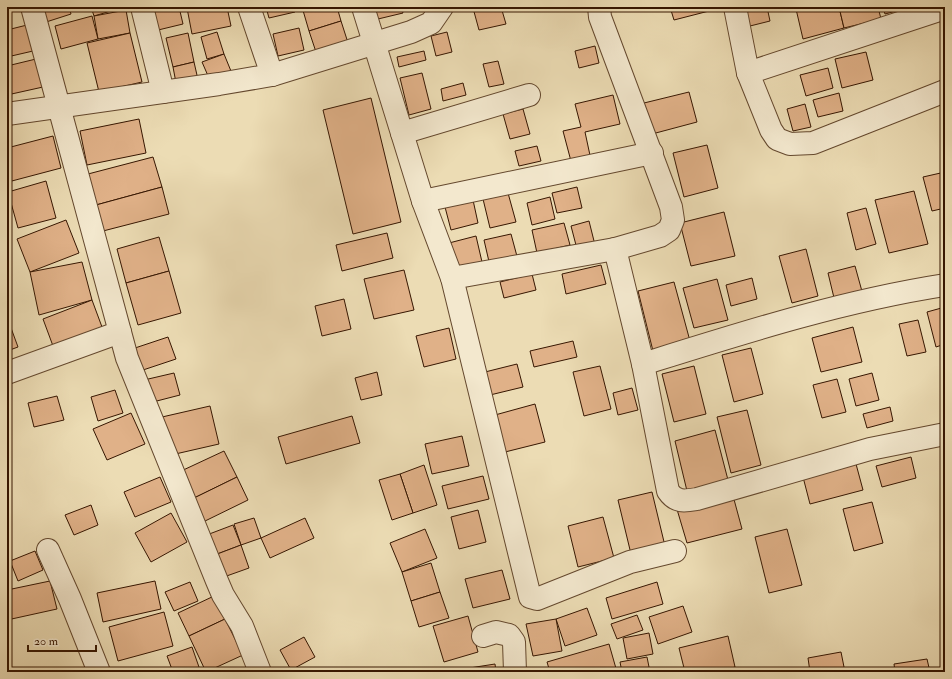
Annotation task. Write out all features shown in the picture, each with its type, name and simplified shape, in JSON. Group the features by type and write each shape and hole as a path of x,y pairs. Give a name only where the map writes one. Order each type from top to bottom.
{"street":[{"path":"32,7 127,358 146,410 214,574 223,595 245,632 260,672"},
{"path":"142,7 163,92"},
{"path":"249,7 272,75"},
{"path":"363,7 376,43 423,201 452,278 530,597 537,599 630,562 675,551"},
{"path":"7,114 272,75 411,32 431,23 442,7"},
{"path":"452,278 614,249 660,236 668,230 673,220 671,207 600,17 599,7"},
{"path":"735,7 748,73 771,130 777,139 790,144 813,143 945,91"},
{"path":"748,73 945,8"},
{"path":"402,133 529,95"},
{"path":"423,201 652,154"},
{"path":"614,249 643,364 668,491 673,498 683,501 870,449 945,434"},
{"path":"643,364 790,319 910,291 945,285"},
{"path":"7,373 120,332"},
{"path":"48,550 73,606 99,672"},
{"path":"483,636 496,632 508,635 514,642 515,672"}],"building":[{"path":"38,7 69,7 71,14 43,23"},
{"path":"91,7 121,7 121,8 94,16"},
{"path":"148,7 179,7 183,24 154,31"},
{"path":"227,7 231,26 192,34 187,8"},
{"path":"266,7 294,7 295,12 269,18"},
{"path":"302,7 337,7 341,21 309,31"},
{"path":"375,7 401,7 403,13 378,19"},
{"path":"501,7 506,24 479,30 473,8"},
{"path":"670,7 708,7 709,11 674,20"},
{"path":"741,7 767,7 770,21 746,27"},
{"path":"805,7 839,7 844,28 803,39 796,9"},
{"path":"839,7 878,7 881,19 844,28"},
{"path":"883,7 911,7 885,14"},
{"path":"126,10 130,33 98,39 94,16"},
{"path":"7,11 11,26 7,27"},
{"path":"92,16 98,39 61,49 55,26"},
{"path":"341,21 350,49 318,58 309,31"},
{"path":"27,25 33,51 7,57 7,30"},
{"path":"299,28 304,50 278,56 273,34"},
{"path":"217,32 224,54 207,59 201,37"},
{"path":"447,32 452,52 436,56 431,36"},
{"path":"130,33 142,82 99,92 87,43"},
{"path":"188,33 194,62 173,67 166,38"},
{"path":"595,46 599,63 579,68 575,51"},
{"path":"424,51 426,60 399,67 397,57"},
{"path":"866,52 873,80 842,88 835,59"},
{"path":"224,54 233,76 212,85 202,62"},
{"path":"36,59 43,87 7,95 7,66"},
{"path":"498,61 504,84 489,87 483,64"},
{"path":"194,62 199,84 177,88 173,67"},
{"path":"828,68 833,88 806,96 800,75"},
{"path":"422,73 431,109 409,115 400,78"},
{"path":"463,83 466,95 443,101 441,89"},
{"path":"689,92 697,122 652,134 644,103"},
{"path":"839,93 843,111 818,117 813,100"},
{"path":"613,95 620,124 585,132 591,160 572,165 563,131 581,127 575,104"},
{"path":"371,98 401,222 353,234 323,110"},
{"path":"805,104 811,127 793,131 787,109"},
{"path":"523,109 530,134 510,139 503,114"},
{"path":"139,119 146,153 87,165 80,131"},
{"path":"53,136 61,168 8,182 7,148"},
{"path":"707,145 718,188 684,197 673,153"},
{"path":"537,146 541,161 519,166 515,151"},
{"path":"153,157 162,187 96,205 88,174"},
{"path":"945,172 945,208 932,211 923,177"},
{"path":"46,181 56,218 18,228 8,192"},
{"path":"162,187 169,214 103,231 96,205"},
{"path":"577,187 582,208 557,213 552,193"},
{"path":"914,191 928,244 889,253 875,200"},
{"path":"508,193 516,222 490,228 483,199"},
{"path":"550,197 555,219 532,225 527,203"},
{"path":"473,200 478,223 451,230 445,207"},
{"path":"866,208 876,244 856,250 847,213"},
{"path":"724,212 735,256 691,266 680,223"},
{"path":"66,220 79,253 30,272 17,239"},
{"path":"589,221 595,245 577,249 571,226"},
{"path":"564,223 570,245 537,253 532,230"},
{"path":"387,233 393,258 342,271 336,245"},
{"path":"511,234 518,260 490,266 484,240"},
{"path":"476,236 482,262 455,269 449,243"},
{"path":"159,237 169,271 126,283 117,249"},
{"path":"806,249 818,296 792,303 779,256"},
{"path":"82,262 92,300 39,315 30,272"},
{"path":"601,265 606,284 566,294 562,274"},
{"path":"855,266 863,295 835,302 828,273"},
{"path":"404,270 414,310 374,319 364,279"},
{"path":"169,271 181,313 138,325 126,283"},
{"path":"532,274 536,290 504,298 500,282"},
{"path":"752,278 757,299 731,306 726,285"},
{"path":"717,279 728,320 694,328 683,288"},
{"path":"674,282 690,341 653,351 638,291"},
{"path":"344,299 351,329 322,336 315,306"},
{"path":"92,300 102,327 53,346 43,319"},
{"path":"945,307 945,344 936,347 927,312"},
{"path":"7,317 18,347 7,351"},
{"path":"918,320 926,352 907,356 899,324"},
{"path":"853,327 862,362 821,372 812,338"},
{"path":"449,328 456,359 424,367 416,336"},
{"path":"168,337 176,359 143,370 135,348"},
{"path":"573,341 577,357 534,367 530,351"},
{"path":"751,348 763,394 734,402 722,355"},
{"path":"517,364 523,387 490,395 485,372"},
{"path":"600,366 611,409 584,416 573,372"},
{"path":"694,366 706,414 674,422 662,374"},
{"path":"377,372 382,395 361,400 355,378"},
{"path":"174,373 180,395 149,403 144,380"},
{"path":"872,373 879,400 856,406 849,379"},
{"path":"837,379 846,412 822,418 813,385"},
{"path":"632,388 638,410 618,415 613,393"},
{"path":"115,390 123,413 98,421 91,397"},
{"path":"57,396 64,420 34,427 28,403"},
{"path":"535,404 545,442 505,452 495,415"},
{"path":"210,406 219,444 171,455 162,417"},
{"path":"890,407 893,421 867,428 863,414"},
{"path":"747,410 761,465 731,473 717,417"},
{"path":"131,413 145,444 107,460 93,429"},
{"path":"352,416 360,443 286,464 278,437"},
{"path":"715,430 728,480 687,491 675,441"},
{"path":"462,436 469,466 432,474 425,444"},
{"path":"224,451 237,477 192,499 179,472"},
{"path":"911,457 916,478 882,487 876,466"},
{"path":"856,464 863,490 810,504 803,477"},
{"path":"424,465 437,505 413,513 400,474"},
{"path":"400,474 413,513 392,520 379,480"},
{"path":"483,476 489,499 448,509 442,486"},
{"path":"160,477 171,502 135,517 124,492"},
{"path":"237,477 248,500 203,522 192,499"},
{"path":"652,492 665,546 631,554 618,500"},
{"path":"732,492 742,529 687,543 676,506"},
{"path":"872,502 883,543 854,551 843,509"},
{"path":"91,505 98,525 74,535 65,515"},
{"path":"478,510 486,542 459,549 451,517"},
{"path":"171,513 187,542 151,562 135,533"},
{"path":"603,517 614,558 578,567 568,526"},
{"path":"254,518 261,538 241,545 234,524"},
{"path":"305,518 314,538 270,558 261,538"},
{"path":"233,525 241,545 212,556 204,536"},
{"path":"425,529 437,558 402,572 390,543"},
{"path":"787,529 802,585 769,593 755,537"},
{"path":"241,545 249,568 221,578 212,556"},
{"path":"35,551 43,570 18,581 10,561"},
{"path":"431,563 440,592 411,601 402,572"},
{"path":"7,567 11,583 7,584"},
{"path":"502,570 510,599 473,608 465,579"},
{"path":"50,581 57,609 7,620 7,590"},
{"path":"155,581 161,609 103,622 97,593"},
{"path":"190,582 198,601 174,611 165,592"},
{"path":"657,582 663,604 612,619 606,598"},
{"path":"440,592 449,618 419,627 411,601"},
{"path":"214,596 225,619 189,636 178,613"},
{"path":"683,606 692,632 658,644 649,617"},
{"path":"587,608 597,635 565,646 556,619"},
{"path":"164,612 173,646 118,661 109,627"},
{"path":"637,615 643,630 617,639 611,624"},
{"path":"468,616 478,652 444,662 433,626"},
{"path":"225,619 243,655 206,672 189,636"},
{"path":"556,619 562,651 533,656 526,624"},
{"path":"649,633 653,654 627,659 623,638"},
{"path":"728,636 735,667 717,672 685,672 679,648"},
{"path":"304,637 315,657 291,670 280,650"},
{"path":"609,644 617,672 550,672 547,662"},
{"path":"192,647 200,670 202,669 203,672 173,672 167,656"},
{"path":"841,652 845,672 810,672 808,658"},
{"path":"647,657 650,672 622,672 620,662"},
{"path":"927,659 930,672 895,672 894,664"},
{"path":"495,664 496,672 444,672"}]}
